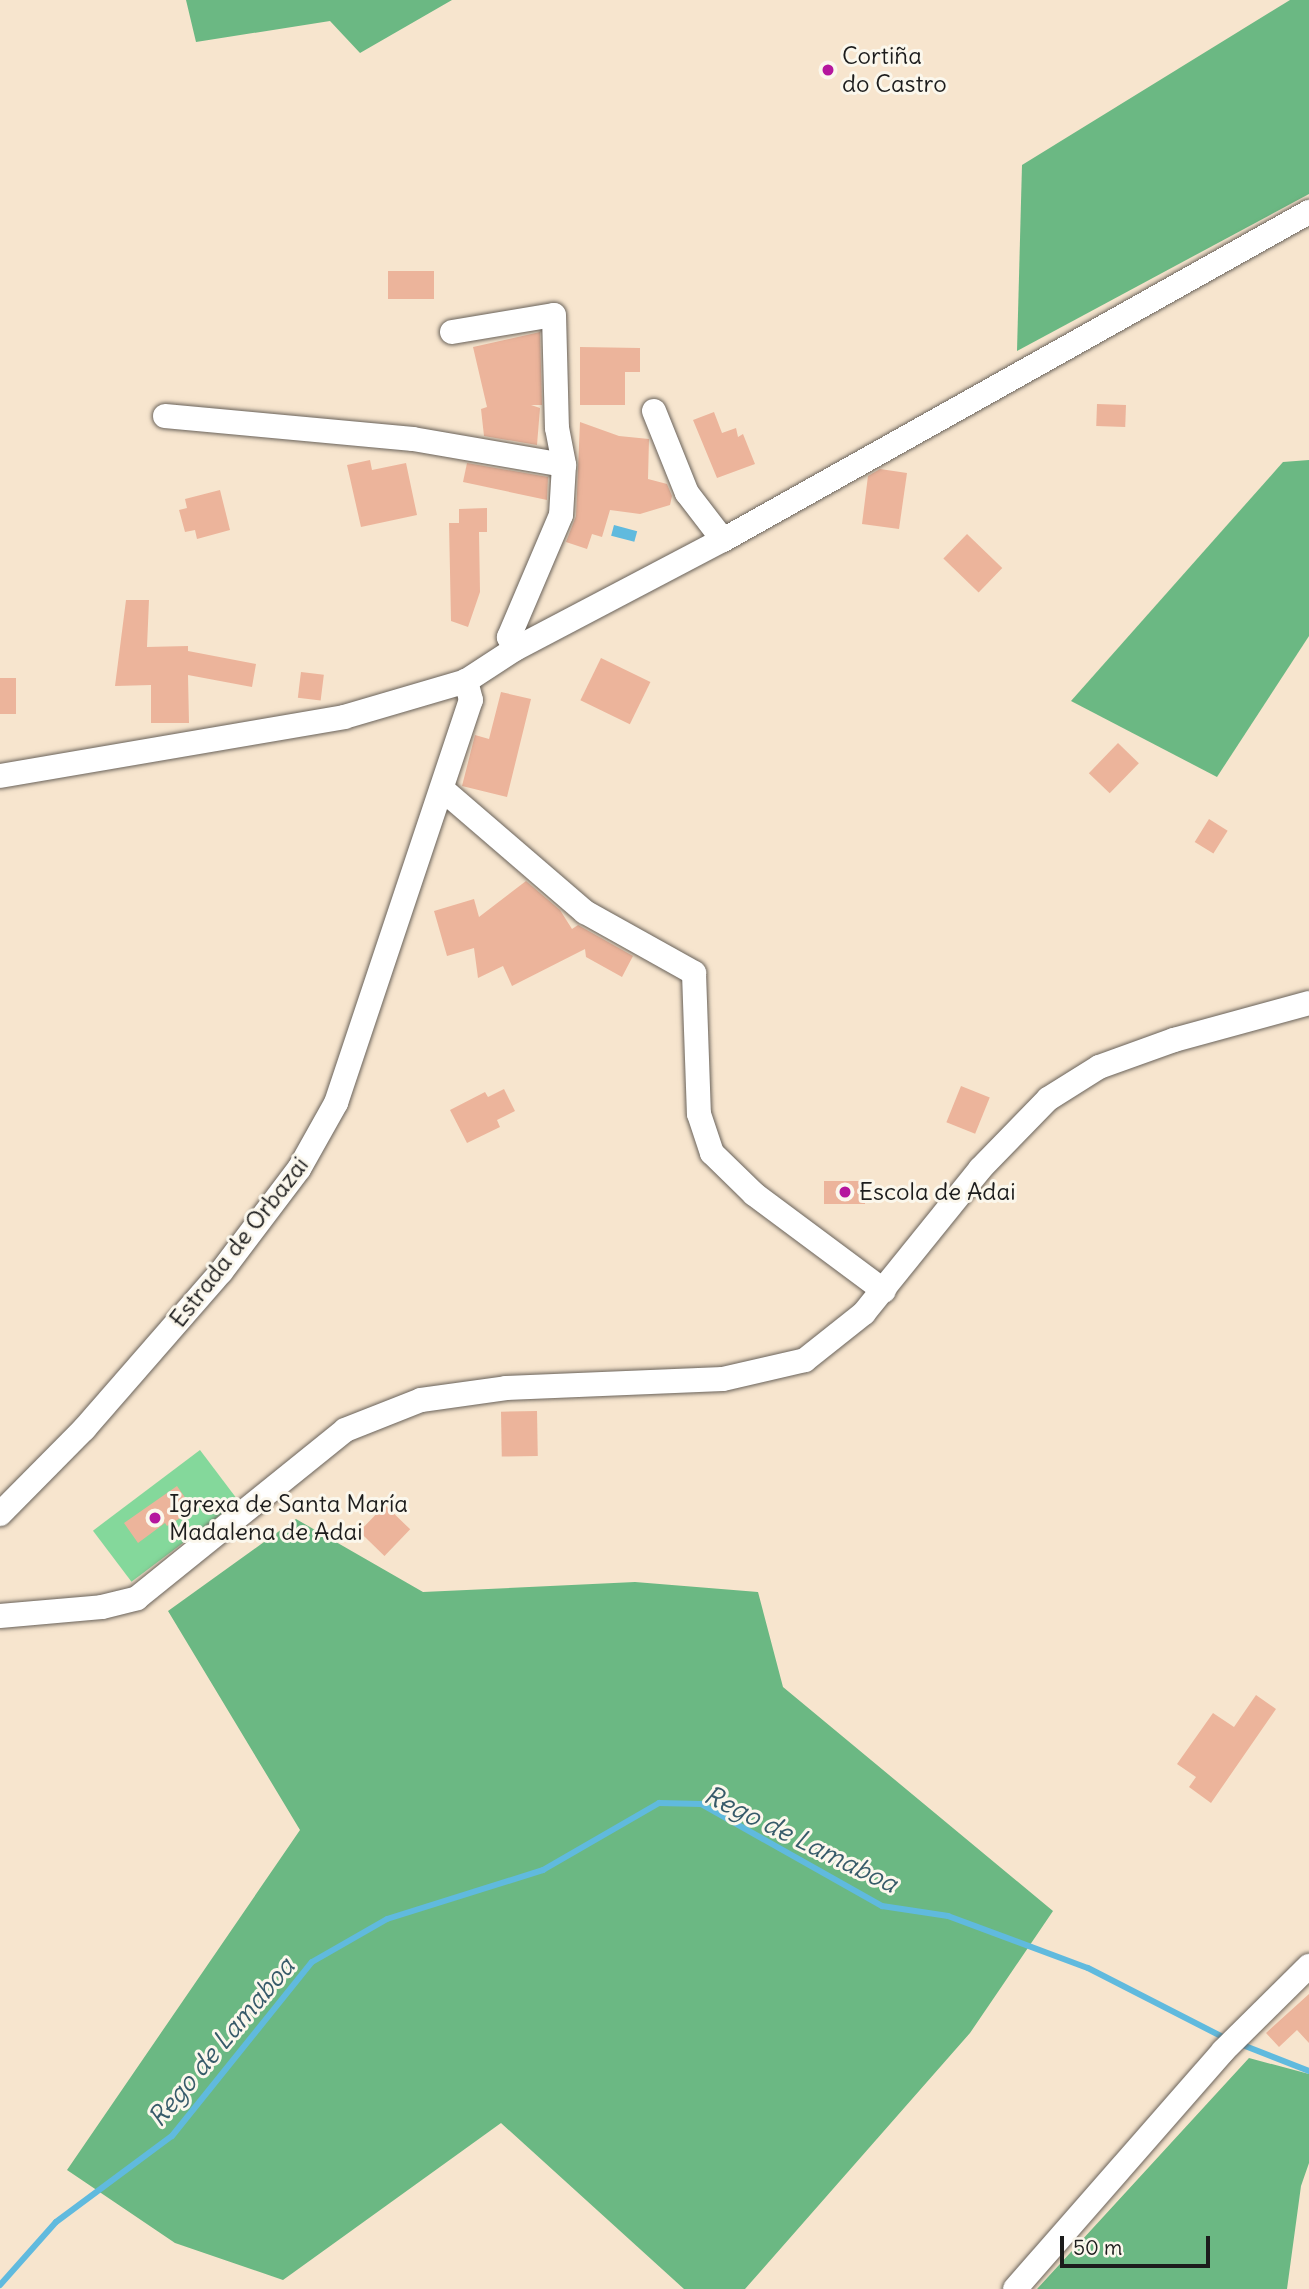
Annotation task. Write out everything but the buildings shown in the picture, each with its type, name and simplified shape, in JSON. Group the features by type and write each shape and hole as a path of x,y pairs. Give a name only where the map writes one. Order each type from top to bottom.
{"street":[{"path":"0,776 344,717 455,684 515,649 723,540 1309,212"},
{"path":"452,332 554,315 557,428 564,465 561,515 509,637 515,649"},
{"path":"654,411 687,493 723,540"},
{"path":"165,416 413,439 564,465"},
{"name":"Estrada de Orbazai","path":"0,1514 84,1429 220,1272 299,1169 336,1103 471,700 455,684"},
{"path":"442,789 585,912 694,973 699,1000 699,1114 712,1153 754,1194 884,1291"},
{"path":"0,1616 102,1606 137,1598 345,1430 421,1400 506,1388 723,1379 805,1360 864,1313 980,1169 1048,1099 1099,1067 1174,1040 1309,1003"},
{"path":"1014,2289 1223,2051 1309,1966"}],"green space":[{"path":"186,0 452,0 360,53 330,21 196,42"},
{"path":"1290,0 1309,0 1309,194 1017,351 1022,165"},
{"path":"1309,460 1309,636 1217,777 1071,701 1283,462"},
{"path":"200,1450 239,1501 131,1582 93,1531"},
{"path":"296,1519 423,1592 635,1582 758,1592 783,1687 1053,1911 970,2033 745,2289 684,2289 501,2123 283,2280 175,2243 67,2170 300,1830 168,1611"},
{"path":"1249,2058 1309,2074 1309,2163 1301,2186 1287,2289 1037,2289"}],"water":[{"path":"614,525 637,531 634,542 611,536"}],"waterway":[{"name":"Rego de Lamaboa","path":"0,2285 56,2222 172,2136 312,1962 387,1919 543,1870 659,1803 701,1804 882,1906 948,1916 1088,1968 1227,2039"},
{"name":"Rego de Lamaboa","path":"1240,2044 1309,2071"}],"place":[{"name":"Cortiña do Castro","path":"828,70"},
{"name":"Escola de Adai","path":"845,1192"},
{"name":"Igrexa de Santa María Madalena de Adai","path":"155,1518"}]}
